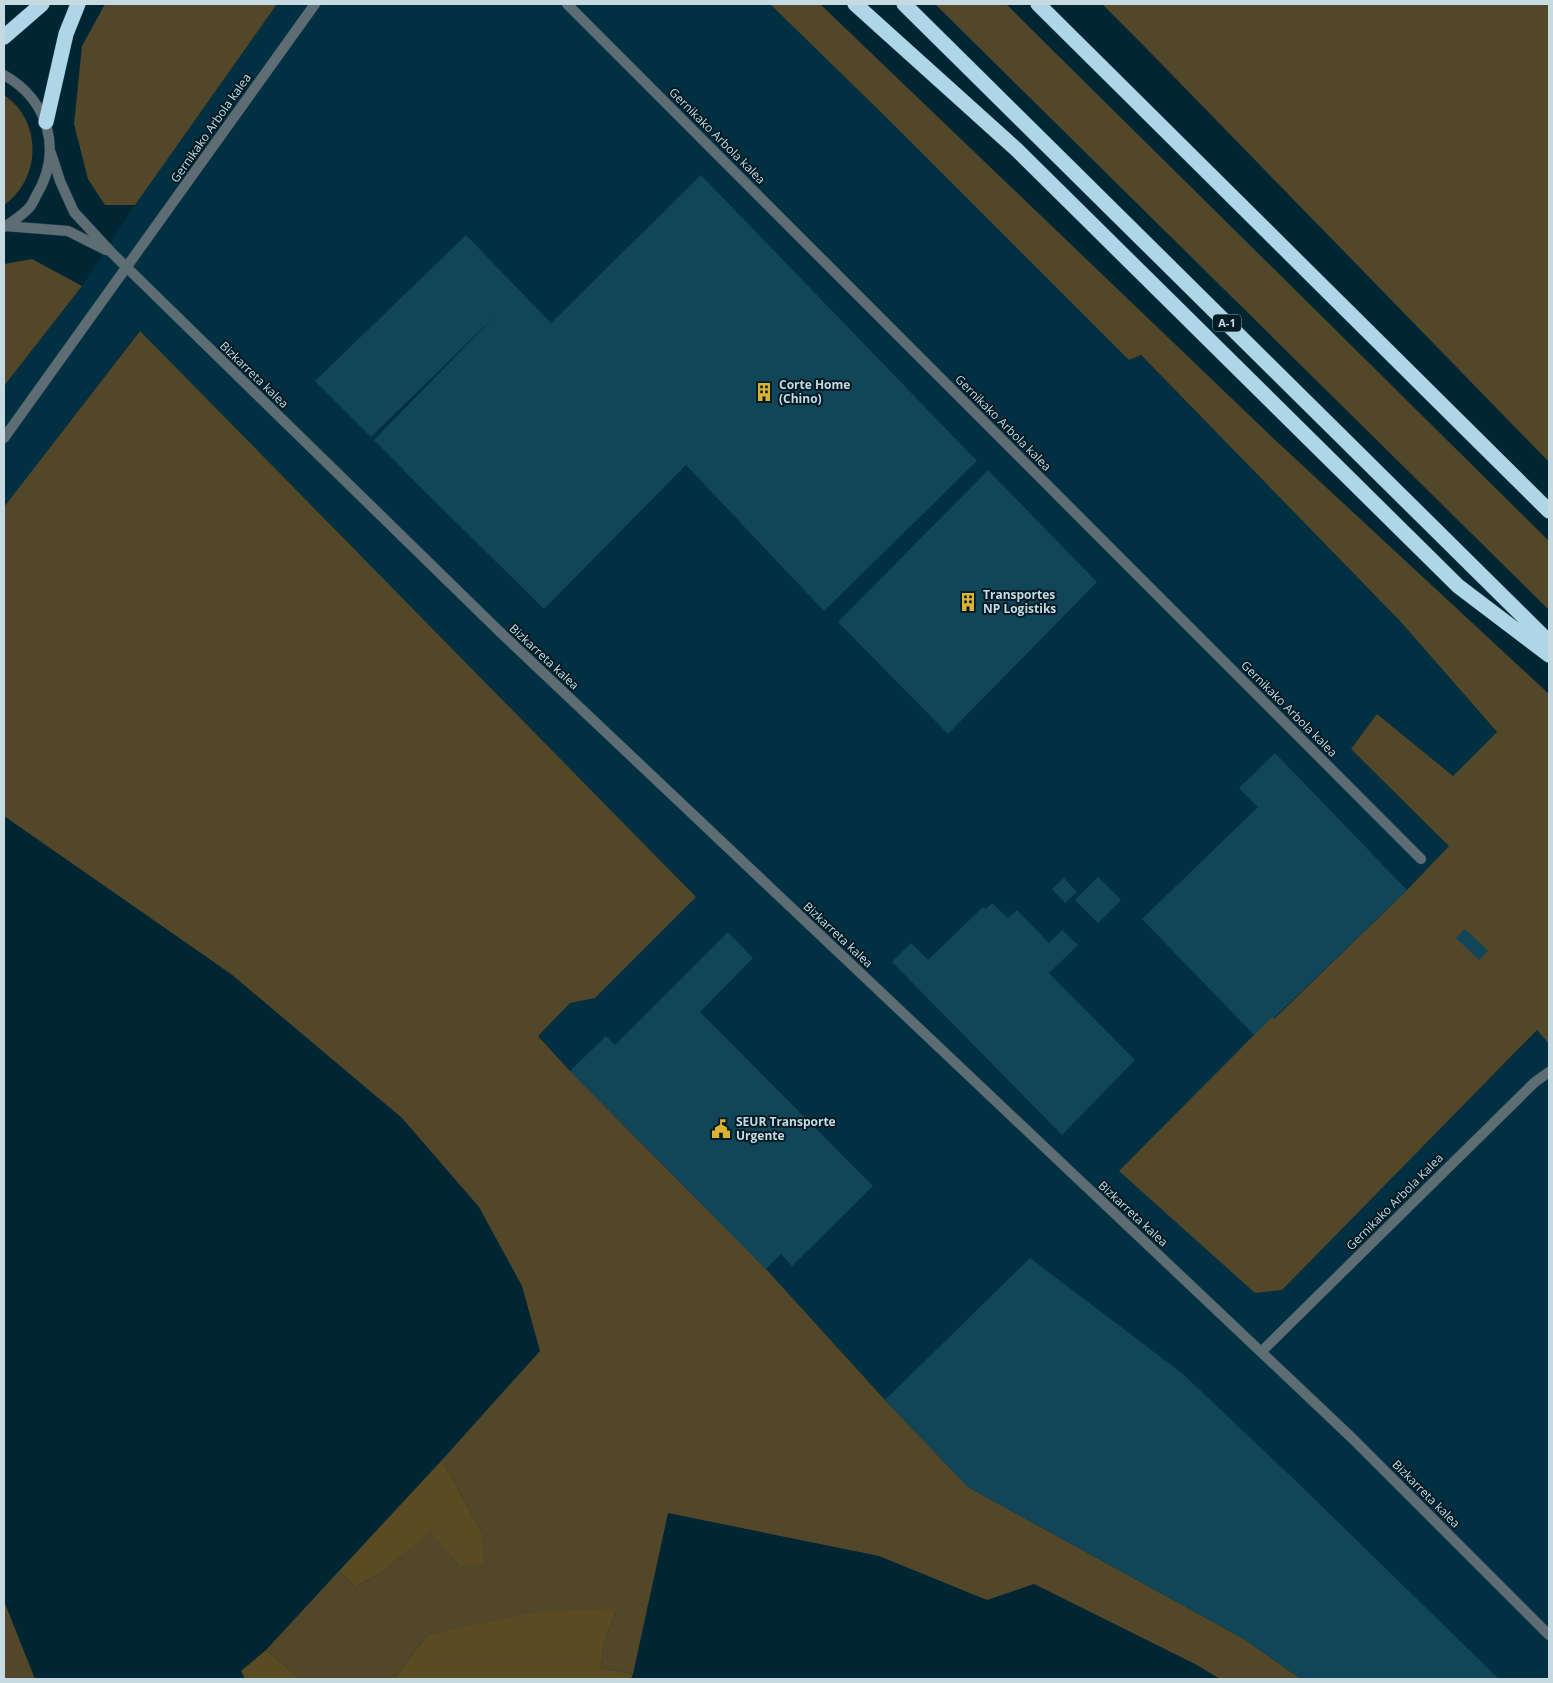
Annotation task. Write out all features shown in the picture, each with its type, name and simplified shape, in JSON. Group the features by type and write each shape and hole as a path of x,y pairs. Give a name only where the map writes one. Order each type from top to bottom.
{"highway":[{"path":"4,37 42,4"},
{"path":"46,122 66,34 78,4"},
{"path":"855,4 1017,150 1458,586 1549,655"},
{"name":"A-1","path":"904,4 1549,642"},
{"path":"1038,4 1549,511"}],"street":[{"name":"Gernikako Arbola kalea","path":"4,438 315,4"},
{"name":"Gernikako Arbola kalea","path":"567,4 1421,860"},
{"path":"4,75 16,82 35,100 46,122 51,153 44,183 29,208 4,227"},
{"name":"Bizkarreta kalea","path":"51,153 60,181 74,212 127,268 508,639 1352,1438 1549,1635"},
{"path":"4,227 68,231 112,253"},
{"name":"Gernikako Arbola Kalea","path":"1261,1352 1528,1088 1549,1072"}],"shaded area":[{"path":"105,4 277,4 135,205 105,205 88,179 74,124 82,46"},
{"path":"277,4 770,4 1129,360 1140,355 1400,621 1497,733 1453,776 1377,714 1352,749 1449,846 1407,890 1272,1018 1281,1290 1538,1030 1549,1044 1549,1679 1301,1679 1244,1639 968,1487 885,1400 766,1269 570,1071 538,1035 570,1003 595,998 696,897 139,331 4,507 4,386 82,286 135,205"},
{"path":"770,4 820,4 1273,438 1549,694 1549,1044 1537,1030 1282,1290 1255,1293 1119,1171 1272,1017 1274,1019 1407,890 1449,846 1351,749 1377,714 1453,776 1497,732 1400,621 1141,355 1129,360"},
{"path":"935,4 1006,4 1549,541 1549,610"},
{"path":"1102,4 1549,4 1549,462 1144,46"},
{"path":"4,95 17,106 26,120 31,134 32,150 31,166 25,180 16,194 4,205"},
{"path":"32,259 82,286 4,386 4,264"},
{"path":"140,331 696,897 595,998 570,1003 538,1036 570,1071 766,1269 885,1400 968,1487 1244,1639 1301,1679 1220,1679 1195,1664 1034,1584 987,1600 879,1556 668,1513 633,1674 601,1668 603,1647 617,1608 427,1635 394,1679 301,1679 266,1650 339,1571 355,1587 385,1570 430,1530 459,1565 481,1531 442,1460 540,1351 522,1286 479,1207 402,1118 231,974 4,816 4,507"},
{"path":"442,1460 481,1531 484,1563 459,1565 430,1531 385,1570 355,1587 339,1571"},
{"path":"4,1601 35,1679 4,1679"},
{"path":"617,1608 603,1647 601,1668 633,1674 631,1679 394,1679 427,1635 531,1613"},
{"path":"266,1650 301,1679 245,1679 241,1671"}],"building":[{"path":"701,175 977,461 824,611 686,465 544,609 374,440 497,314 371,437 315,381 466,235 551,323"},
{"name":"Transportes NP Logistiks","path":"988,470 1097,582 948,734 838,622"},
{"path":"1275,753 1407,890 1254,1035 1142,919 1258,807 1239,788"},
{"path":"1098,877 1121,900 1098,923 1075,900"},
{"path":"1064,878 1077,892 1065,903 1052,889"},
{"path":"992,903 1008,918 1017,910 1049,943 1062,930 1078,945 1049,973 1135,1060 1062,1135 892,962 911,943 928,960 983,907 986,909"},
{"path":"1465,929 1488,951 1479,960 1456,938"},
{"name":"SEUR Transporte Urgente","path":"728,932 753,958 700,1012 873,1186 792,1266 781,1254 766,1269 570,1071 606,1036 615,1045"},
{"path":"1030,1258 1183,1374 1499,1679 1301,1679 1244,1639 968,1487 885,1400"}],"place":[{"name":"Corte Home (Chino)","path":"764,392"},
{"name":"Transportes NP Logistiks","path":"968,602"},
{"name":"SEUR Transporte Urgente","path":"721,1129"}]}
